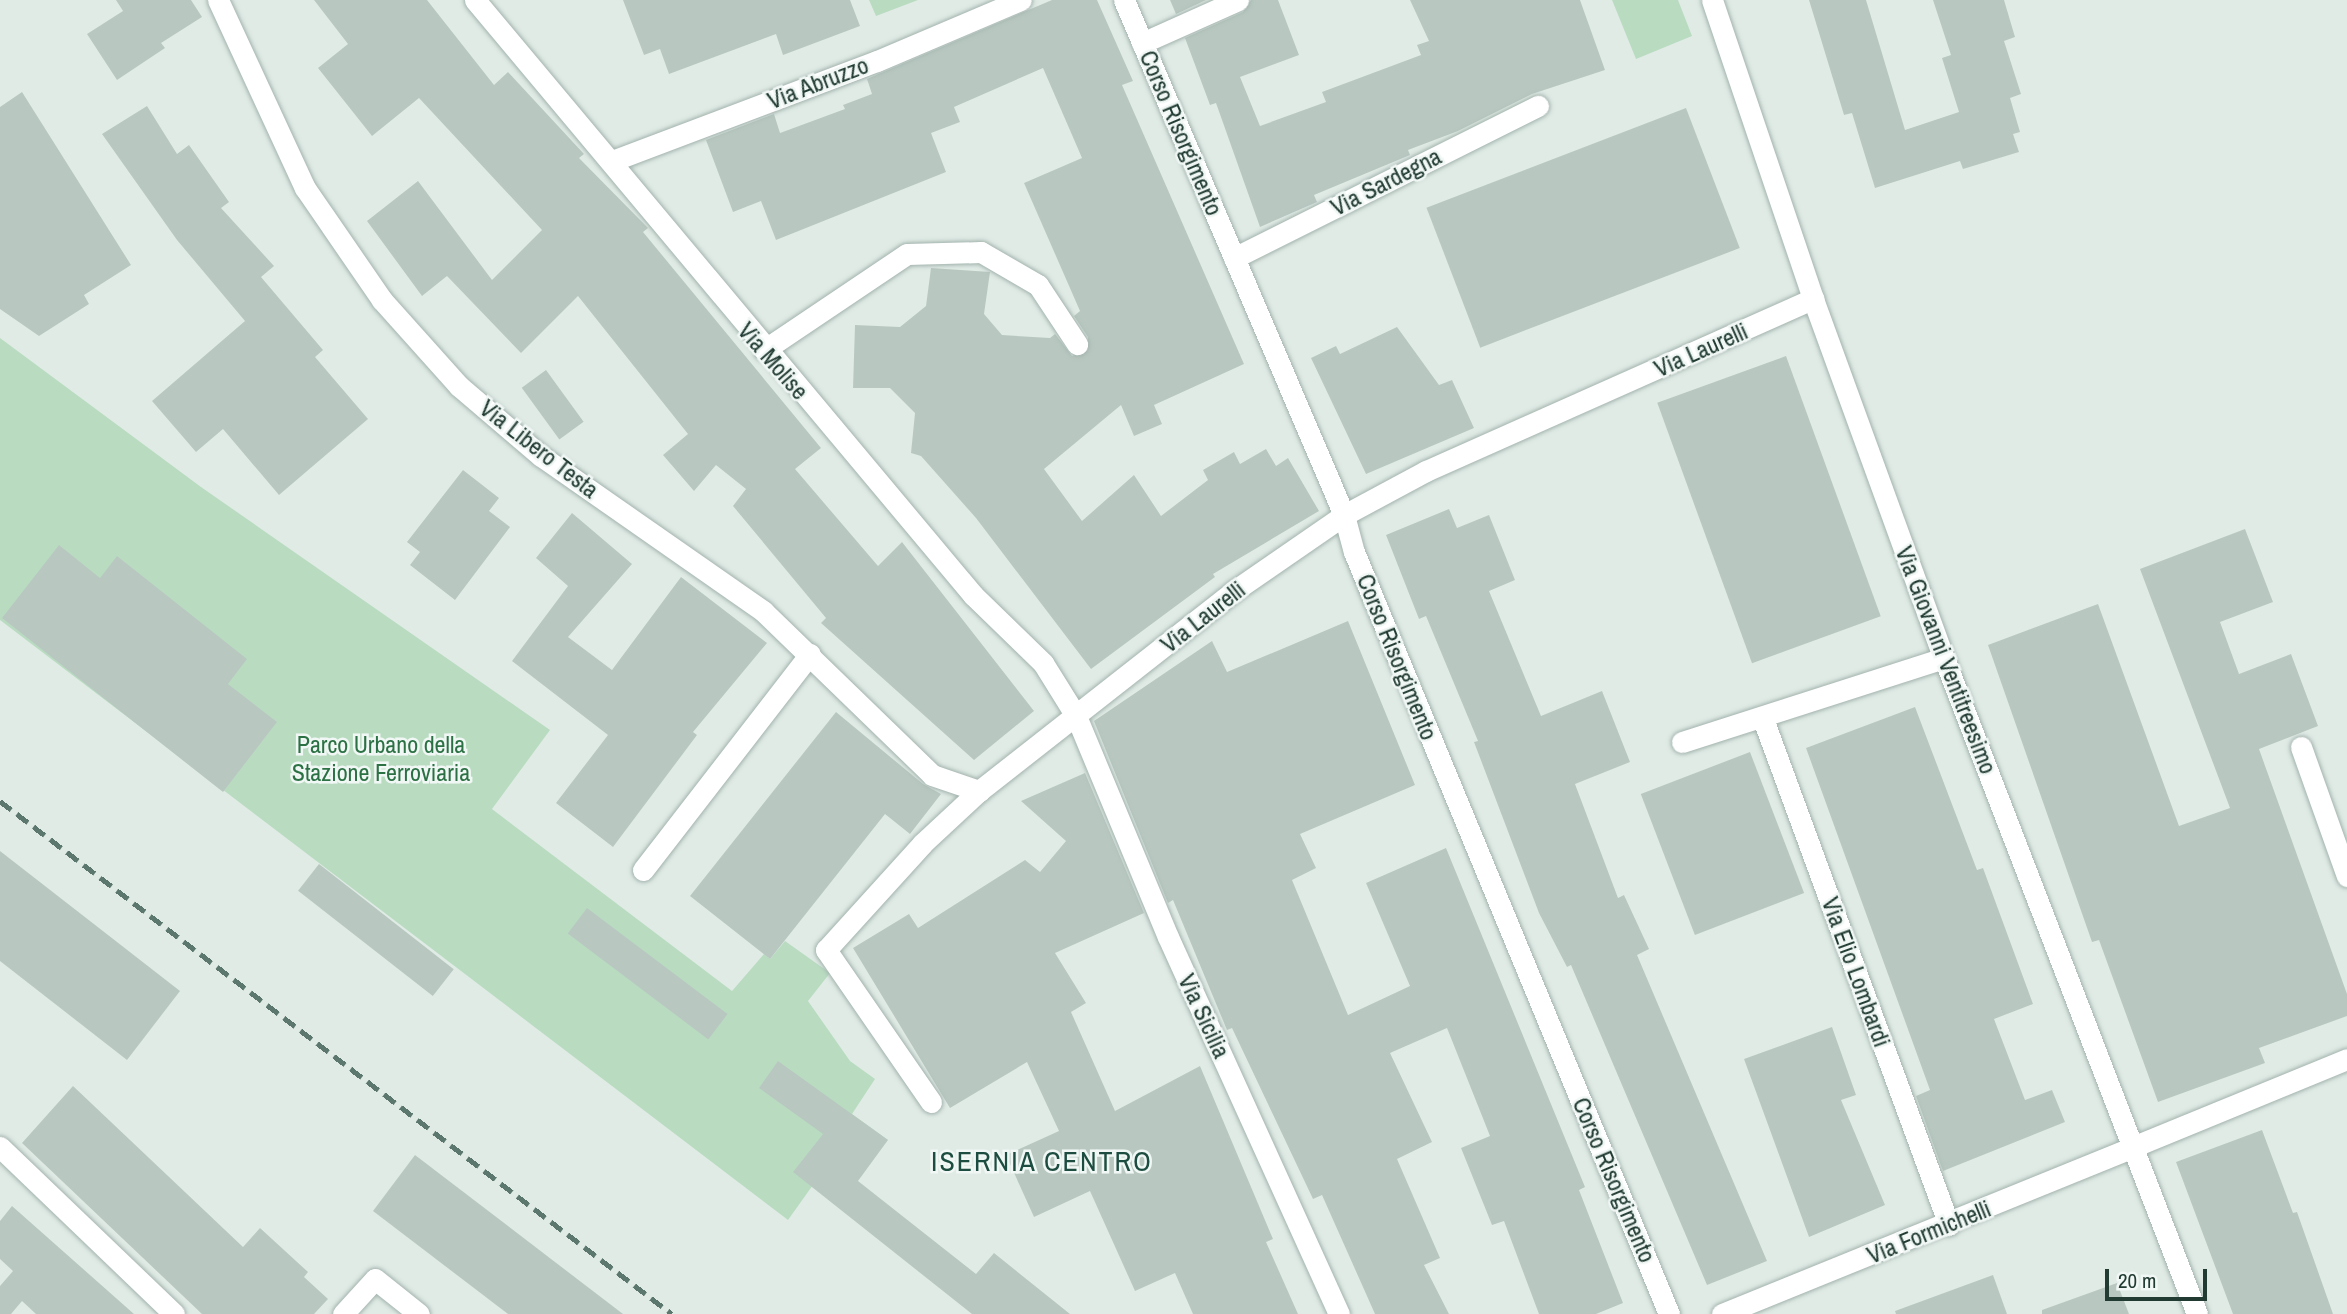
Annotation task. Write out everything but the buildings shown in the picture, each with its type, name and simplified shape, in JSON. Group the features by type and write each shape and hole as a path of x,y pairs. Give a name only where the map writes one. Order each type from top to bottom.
{"street":[{"name":"Via Libero Testa","path":"218,0 305,188 382,300 451,376 541,456 763,611 932,775 979,791"},
{"name":"Via Molise","path":"475,0 612,161 765,350 973,595 1042,663 1076,716"},
{"name":"Via Abruzzo","path":"612,161 877,61 1021,0"},
{"name":"Corso Risorgimento","path":"1124,0 1344,515 1354,552 1670,1314"},
{"path":"1142,43 1238,0"},
{"name":"Via Giovanni Ventitreesimo","path":"1712,0 1813,299 1944,658 2135,1146 2197,1314"},
{"name":"Via Sardegna","path":"1234,258 1538,106"},
{"path":"765,350 907,254 981,252 1038,285 1077,344"},
{"name":"Via Laurelli","path":"931,1102 826,950 923,843 979,791 1234,591 1344,515 1426,471 1813,299"},
{"path":"643,870 810,654"},
{"path":"1682,742 1763,719 1944,658"},
{"name":"Via Sicilia","path":"1076,716 1168,937 1339,1314"},
{"name":"Via Elio Lombardi","path":"1763,719 1949,1225"},
{"path":"2301,747 2347,876"},
{"name":"Via Formichelli","path":"1722,1314 1949,1225 2347,1059"},
{"path":"0,1147 174,1314"},
{"path":"343,1314 375,1279 419,1314"}],"green space":[{"path":"869,0 918,0 876,16"},
{"path":"1612,0 1678,0 1692,36 1636,59"},
{"name":"Parco Urbano della Stazione Ferroviaria","path":"0,338 201,487 550,730 492,809 732,991 764,954 770,959 785,941 830,973 808,1001 850,1061 875,1079 852,1114 888,1140 840,1147 788,1220 0,620"}],"railway":[{"path":"0,801 672,1314"}],"district":[{"name":"ISERNIA CENTRO","path":"1042,1161"}]}
